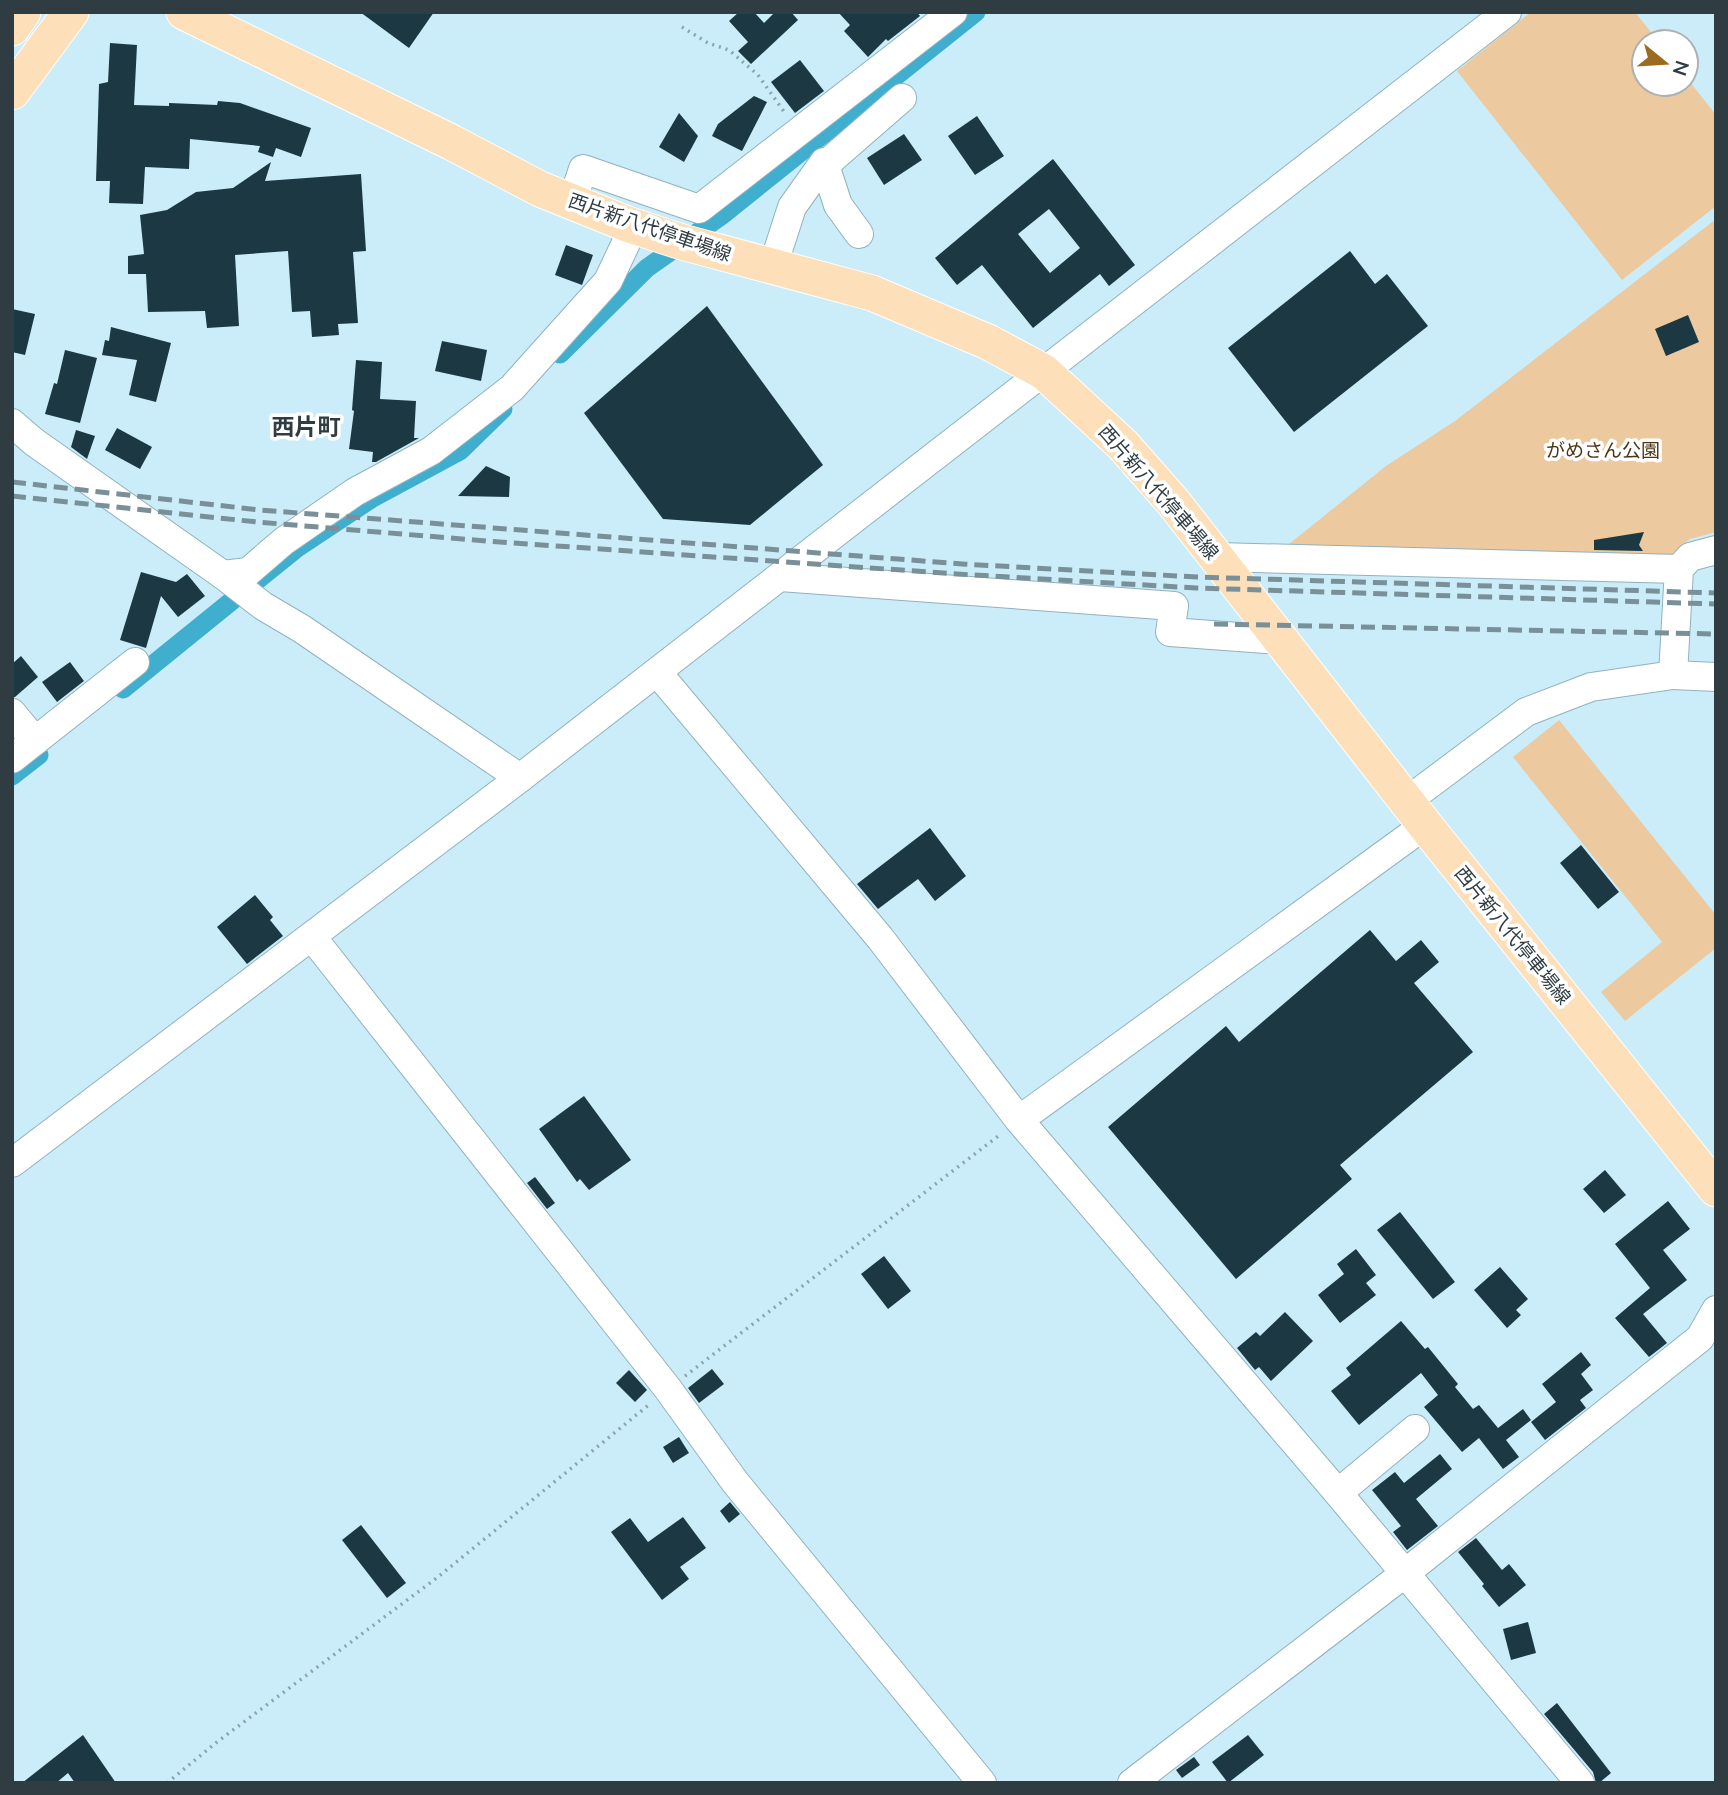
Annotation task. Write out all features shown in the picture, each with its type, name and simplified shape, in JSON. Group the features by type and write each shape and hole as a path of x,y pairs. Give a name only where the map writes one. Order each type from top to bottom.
{"main road":[{"path":"12,28 23,12"},
{"path":"12,92 71,12"},
{"name":"西片新八代停車場線","path":"184,12 451,142 540,189 682,242 872,293 988,342 1044,372 1123,445 1174,503 1416,813 1716,1189"}],"street":[{"path":"572,202 583,169 699,209 953,12"},
{"path":"12,1163 520,778 1507,12"},
{"path":"773,266 792,207 824,163 902,98"},
{"path":"800,133 824,163 838,205 859,234"},
{"path":"230,580 248,572 284,541 355,492 431,451 512,388 608,281 634,226"},
{"path":"12,423 34,442 263,606 302,629 520,778"},
{"path":"1673,675 1679,569 1690,557 1716,551"},
{"path":"1217,556 1679,569"},
{"path":"780,577 1174,607 1170,632 1281,639"},
{"path":"12,759 135,662"},
{"path":"657,672 880,939 1019,1120 1338,1493 1580,1783"},
{"path":"1019,1120 1416,813 1526,712 1591,687 1673,675 1716,677"},
{"path":"12,713 35,741"},
{"path":"312,937 668,1389 735,1482 982,1783"},
{"path":"1132,1783 1404,1574 1700,1338 1716,1310"},
{"path":"1338,1493 1415,1429"}],"path":[{"path":"681,27 708,43 729,50 758,75 800,133"},
{"path":"166,1783 438,1577 668,1389 1019,1120"}],"green space":[{"path":"1531,12 1635,12 1648,28 1630,28 1630,98 1700,98 1700,95 1716,115 1716,206 1622,280 1457,71"},
{"name":"がめさん公園","path":"1716,219 1716,532 1690,539 1661,563 1278,553 1386,466 1455,421"},
{"path":"1559,720 1716,915 1716,948 1625,1021 1601,992 1662,942 1513,757"}],"building":[{"path":"360,12 434,12 409,48"},
{"path":"739,12 754,12 764,23 775,12 791,12 798,20 751,64 738,51 748,42 729,21"},
{"path":"838,12 917,12 920,16 888,41 886,39 868,57 844,31 850,25"},
{"path":"110,43 137,45 134,105 217,105 218,101 240,103 311,128 301,157 276,148 273,157 258,152 260,146 190,139 189,169 145,167 143,204 109,203 110,181 96,181 99,84 108,82"},
{"path":"800,60 824,91 795,113 771,82"},
{"path":"754,96 767,102 742,151 712,136 718,124"},
{"path":"679,113 698,136 684,162 659,147"},
{"path":"977,116 1004,156 975,175 948,136"},
{"path":"904,134 922,160 884,185 867,158"},
{"path":"1053,159 1135,265 1109,286 1100,274 1033,328 982,265 957,285 935,258","holes":["1049,209 1080,248 1050,273 1018,234"]},
{"path":"271,162 265,181 361,174 366,251 353,252 358,323 338,324 339,335 312,337 310,311 292,312 288,251 235,255 239,326 207,328 205,311 148,312 146,274 128,274 128,256 144,254 140,215 167,210 196,192 233,188"},
{"path":"566,245 593,255 582,285 555,275"},
{"path":"1350,251 1375,284 1387,274 1428,326 1294,432 1228,348"},
{"path":"707,306 823,465 750,525 663,519 584,413"},
{"path":"12,309 35,314 25,355 12,352"},
{"path":"1688,315 1699,342 1666,356 1655,329"},
{"path":"111,327 171,343 156,402 129,395 137,360 102,355 105,340 109,341"},
{"path":"442,341 487,350 481,381 435,371"},
{"path":"65,350 97,358 80,423 45,414 54,383 57,384"},
{"path":"356,360 382,362 380,399 416,401 414,438 419,438 376,462 372,462 373,452 349,449"},
{"path":"117,428 152,447 140,469 105,450"},
{"path":"76,430 95,436 87,459 71,447"},
{"path":"486,466 510,477 509,497 458,496"},
{"path":"1644,532 1639,545 1643,551 1594,550 1594,540"},
{"path":"141,572 176,582 187,574 205,596 178,617 161,596 146,648 120,640"},
{"path":"21,656 38,677 12,697 12,664"},
{"path":"70,662 84,681 57,702 42,682"},
{"path":"930,828 966,876 935,901 918,879 878,909 857,884"},
{"path":"1581,845 1619,892 1598,909 1560,863"},
{"path":"255,895 273,917 270,920 283,936 247,964 217,927"},
{"path":"1370,930 1396,961 1421,940 1439,962 1414,983 1473,1052 1340,1165 1352,1179 1236,1279 1108,1127 1226,1026 1239,1042"},
{"path":"584,1096 631,1160 589,1190 580,1179 577,1182 539,1129"},
{"path":"1605,1170 1626,1195 1604,1213 1583,1189"},
{"path":"535,1177 555,1203 547,1209 527,1183"},
{"path":"1668,1201 1690,1229 1663,1250 1687,1280 1643,1314 1667,1343 1649,1357 1615,1318 1650,1288 1615,1244"},
{"path":"1400,1212 1455,1282 1433,1299 1377,1230"},
{"path":"1356,1249 1376,1275 1366,1283 1376,1295 1340,1323 1318,1295 1344,1274 1337,1264"},
{"path":"884,1256 911,1291 888,1309 861,1274"},
{"path":"1500,1267 1528,1299 1516,1310 1521,1315 1507,1328 1474,1290"},
{"path":"1285,1312 1313,1341 1271,1381 1259,1367 1255,1370 1237,1348 1256,1332 1260,1336"},
{"path":"1401,1321 1425,1349 1428,1347 1458,1384 1455,1387 1473,1409 1479,1405 1498,1428 1523,1409 1531,1420 1506,1440 1519,1457 1503,1469 1479,1438 1462,1452 1424,1407 1438,1395 1421,1373 1359,1425 1331,1391 1351,1375 1346,1368"},
{"path":"1581,1352 1591,1365 1581,1374 1593,1390 1580,1400 1586,1408 1545,1440 1531,1422 1556,1402 1542,1384"},
{"path":"712,1369 724,1384 699,1403 688,1388"},
{"path":"629,1370 647,1390 635,1402 616,1383"},
{"path":"679,1437 689,1453 673,1463 663,1447"},
{"path":"1440,1454 1452,1469 1416,1499 1438,1526 1407,1550 1393,1532 1401,1526 1372,1490 1395,1472 1404,1483"},
{"path":"730,1502 740,1514 729,1523 720,1511"},
{"path":"683,1517 706,1548 680,1567 689,1579 662,1600 611,1532 630,1518 648,1542"},
{"path":"361,1525 406,1583 387,1598 342,1540"},
{"path":"1476,1538 1502,1570 1509,1564 1526,1585 1499,1607 1458,1552"},
{"path":"1528,1622 1536,1653 1511,1660 1503,1629"},
{"path":"1557,1703 1611,1773 1599,1783 1596,1783 1593,1772 1544,1714"},
{"path":"83,1735 116,1783 75,1783 68,1773 56,1783 22,1783"},
{"path":"1248,1735 1264,1755 1228,1783 1212,1762"},
{"path":"1194,1757 1200,1765 1182,1778 1176,1770"}],"waterway":[{"path":"560,354 647,268 721,216 976,12"},
{"path":"123,689 297,548 371,499 460,451 503,409"},
{"path":"12,776 39,755"}],"railway":[{"path":"12,482 260,510 962,564 1197,577 1716,593"},
{"path":"12,496 257,522 486,541 957,574 1196,588 1716,604"},
{"path":"1214,624 1716,634"}],"district":[{"name":"西片町","path":"306,426"}]}
